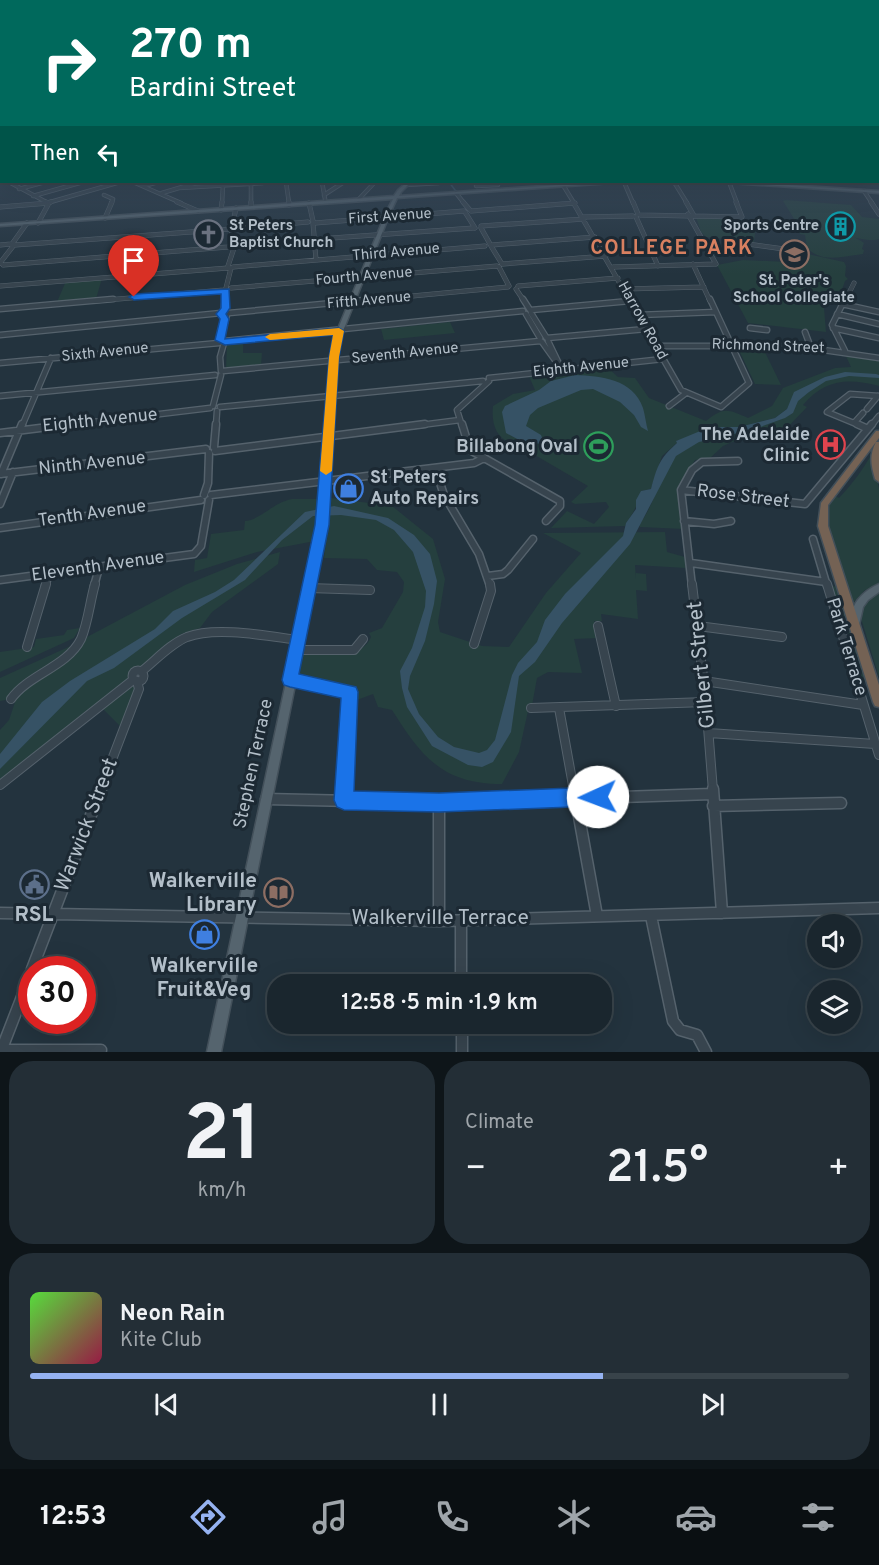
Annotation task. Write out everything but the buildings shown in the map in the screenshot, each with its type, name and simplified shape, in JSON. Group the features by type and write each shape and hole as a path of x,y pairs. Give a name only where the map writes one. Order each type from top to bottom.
{"highway":[{"path":"879,433 824,505 823,526 879,702"},
{"path":"879,444 874,452 874,463 879,479"}],"main road":[{"name":"Stephen Terrace","path":"213,1052 317,556 324,498 334,361 339,330 393,201 405,183"},
{"path":"0,225 381,198 393,201 498,186 541,184 565,187 572,184 592,183"},
{"path":"746,183 879,192"},
{"path":"859,637 855,615 863,598 879,588"}],"street":[{"path":"10,183 48,203"},
{"path":"18,189 41,183"},
{"path":"33,196 78,183"},
{"path":"1,206 48,203 117,183"},
{"path":"136,183 198,211"},
{"path":"144,186 154,183"},
{"path":"162,193 196,183"},
{"path":"179,188 223,183 263,183"},
{"path":"221,210 223,183"},
{"path":"251,183 251,207"},
{"path":"286,183 289,205"},
{"path":"322,183 325,202"},
{"path":"324,195 329,194 343,183"},
{"path":"357,200 373,183"},
{"path":"405,183 439,183"},
{"path":"624,183 658,266"},
{"path":"675,183 693,214"},
{"path":"1,265 584,218 688,214 742,217 730,183"},
{"path":"809,183 811,187"},
{"path":"476,186 498,186"},
{"name":"Harrow Road","path":"565,187 613,267 630,302 681,390 686,393"},
{"path":"864,191 879,214"},
{"path":"456,193 562,370"},
{"path":"104,195 113,199 105,218"},
{"path":"38,223 48,203"},
{"path":"309,203 316,260"},
{"name":"First Avenue","path":"2,245 575,203"},
{"path":"872,204 879,205"},
{"path":"206,498 236,208"},
{"path":"613,267 716,264 688,214"},
{"path":"1,265 27,224"},
{"name":"Third Avenue","path":"0,286 595,237"},
{"path":"733,242 766,249 783,249"},
{"name":"Fourth Avenue","path":"0,309 606,256"},
{"path":"669,406 686,393 720,407 749,383 693,264"},
{"name":"Fifth Avenue","path":"0,334 618,278"},
{"path":"845,351 832,326 854,283"},
{"path":"624,290 704,287"},
{"name":"Sixth Avenue","path":"0,363 630,302"},
{"path":"842,304 879,312"},
{"path":"852,318 857,307"},
{"path":"638,315 716,312"},
{"path":"837,314 879,324"},
{"path":"750,328 766,330"},
{"path":"833,328 879,338"},
{"name":"Seventh Avenue","path":"0,396 646,329"},
{"path":"805,332 811,348"},
{"name":"Richmond Street","path":"656,346 731,344 811,348 845,351 879,358"},
{"path":"1,474 51,358"},
{"name":"Eighth Avenue","path":"0,432 475,380 486,381 499,377 663,359"},
{"path":"486,381 457,410 470,450 560,501 561,505 546,521"},
{"path":"854,423 879,396 863,392 843,394 827,412 868,429 879,416"},
{"name":"Ninth Avenue","path":"1,474 460,420"},
{"name":"Rose Street","path":"681,490 805,504 868,429"},
{"name":"Tenth Avenue","path":"0,527 435,468 477,462 484,458"},
{"path":"681,490 694,465 700,460 738,461"},
{"path":"435,468 442,493 488,576 491,591 474,644"},
{"path":"0,504 13,472"},
{"name":"Gilbert Street","path":"681,490 704,681 722,913"},
{"name":"Eleventh Avenue","path":"0,580 196,553 201,546 206,498"},
{"path":"685,524 714,524 730,521"},
{"name":"Park Terrace","path":"813,539 879,756"},
{"path":"488,576 503,574 508,570 532,540"},
{"path":"691,564 826,582"},
{"path":"11,699 17,688 59,664 76,648 86,620 99,568"},
{"path":"27,647 49,574"},
{"path":"309,588 370,590"},
{"path":"598,626 616,706"},
{"path":"698,626 782,637"},
{"path":"0,785 135,680 134,673 142,671 187,637 280,636 297,645 354,650 363,639"},
{"name":"Warwick Street","path":"37,956 139,689 135,680"},
{"path":"290,680 350,692 344,800"},
{"path":"704,681 863,705"},
{"path":"531,708 706,702"},
{"path":"559,708 597,916"},
{"path":"709,733 875,744"},
{"path":"266,799 439,803 712,794"},
{"path":"439,803 439,921"},
{"path":"713,806 841,803"},
{"name":"Walkerville Terrace","path":"0,913 439,921 879,908"},
{"path":"651,916 673,1021 680,1030 697,1035 706,1052"},
{"path":"461,920 462,974"},
{"name":"Warwick Street","path":"1,1051 18,1007"},
{"path":"462,1034 462,1052"},
{"path":"1,1051 101,1050"}],"green space":[{"path":"783,201 851,205 862,217 879,219 879,239 853,237 796,222"},
{"path":"696,217 734,219 756,225 754,242 706,237 701,232"},
{"path":"795,224 821,227 858,239 864,243 863,254 834,258 813,253 807,248 805,235 800,234"},
{"path":"785,249 844,262 846,266 845,276 848,279 845,281 839,298 817,302 824,308 826,332 748,323 717,265 743,260 787,262"},
{"path":"102,278 96,299 57,302 66,281"},
{"path":"450,322 455,333 384,340 381,329"},
{"path":"243,342 243,353 262,353 261,366 226,369 227,344"},
{"path":"737,346 762,346 781,385 755,384"},
{"path":"844,352 879,360 879,386 857,382 829,385 811,396 803,405 807,407 783,432 732,442 723,446 710,458 695,460 679,485 684,529 640,527 639,524 650,507 666,469 676,455 701,441 780,420 793,413 791,401 787,409 775,418 739,427 710,427 682,441 677,440 677,443 662,456 651,489 641,491 637,505 625,526 551,528 567,511 594,524 609,507 606,502 575,504 571,502 588,486 504,439 494,426 493,406 513,394 535,390 528,374 607,367 618,377 635,378 649,398 706,421 717,413 726,411 748,418 772,406 783,388 835,368 851,367"},
{"path":"872,453 879,489 879,586 865,590 853,603 825,517 833,495 839,498 857,477"},
{"path":"331,498 392,506 433,539 445,579 438,622 440,632 482,646 509,647 546,593 581,553 543,533 665,532 667,552 685,557 686,568 635,565 636,579 636,573 646,574 647,591 636,590 638,619 601,614 602,621 594,621 598,638 574,639 582,673 548,672 537,678 531,711 528,711 519,752 502,784 481,783 448,773 435,764 413,741 392,710 378,707 373,694 357,700 353,690 299,679 303,652 341,654 366,645 371,637 369,633 382,628 403,592 404,582 397,572 377,570 367,559 324,558"},
{"path":"292,499 319,499 315,541 257,552 194,572 195,560 207,558 211,534 244,530 245,521"},
{"path":"280,552 278,564 212,612 200,628 181,634 141,669 132,673 129,680 0,782 0,730 9,720 18,693 73,657 87,637 185,585 237,564"},
{"path":"829,584 838,588 868,683 858,679"},
{"path":"879,592 879,677 860,615 866,600"},
{"path":"80,628 74,638 0,672 0,652 34,647 36,639 64,635 67,630"},
{"path":"75,644 57,662 21,683 13,692 11,699 0,701 0,678"},
{"path":"131,684 136,686 120,726 102,708"}],"water":[{"path":"845,372 876,374 879,378 849,376 826,381 798,401 793,413 785,418 752,430 699,442 676,456 630,544 562,623 535,662 519,676 511,732 493,762 482,767 468,765 432,746 407,707 400,671 412,648 425,607 426,591 413,552 394,530 376,520 341,515 313,516 282,540 245,580 182,618 114,668 87,681 0,769 0,754 42,702 70,681 155,629 173,611 215,592 234,580 305,512 334,506 388,518 414,535 430,554 437,581 434,604 425,641 410,676 408,689 419,714 438,737 454,747 479,753 487,750 495,740 512,675 518,663 537,642 545,620 565,594 623,536 626,523 636,509 636,500 641,491 651,489 660,464 677,443 676,441 710,427 739,427 775,418 787,409 794,392 825,377"},
{"path":"575,375 605,378 624,385 632,391 643,408 648,431 641,427 634,415 620,402 593,389 581,390 538,408 530,415 526,426 541,435 543,440 541,444 521,441 506,433 502,412 505,406 539,390 551,381"}],"waterway":[{"path":"450,183 455,190"}],"slow traffic":[{"path":"270,337 339,331 334,357 326,471"}],"place":[{"name":"Sports Centre","path":"840,226"},
{"name":"St Peters Baptist Church","path":"208,235"},
{"name":"St. Peter's School Collegiate","path":"794,254"},
{"name":"The Adelaide Clinic","path":"831,445"},
{"name":"Billabong Oval","path":"599,447"},
{"name":"St Peters Auto Repairs","path":"349,488"},
{"name":"RSL","path":"34,884"},
{"name":"Walkerville Library","path":"278,893"},
{"name":"Walkerville Fruit&Veg","path":"204,935"}],"district":[{"name":"COLLEGE PARK","path":"672,249"}],"route":[{"path":"134,297 224,290 227,295 225,308 221,314 225,319 220,340 225,340 225,342 339,331 334,357 322,525 290,680 350,692 344,800 439,803 598,797"}]}
